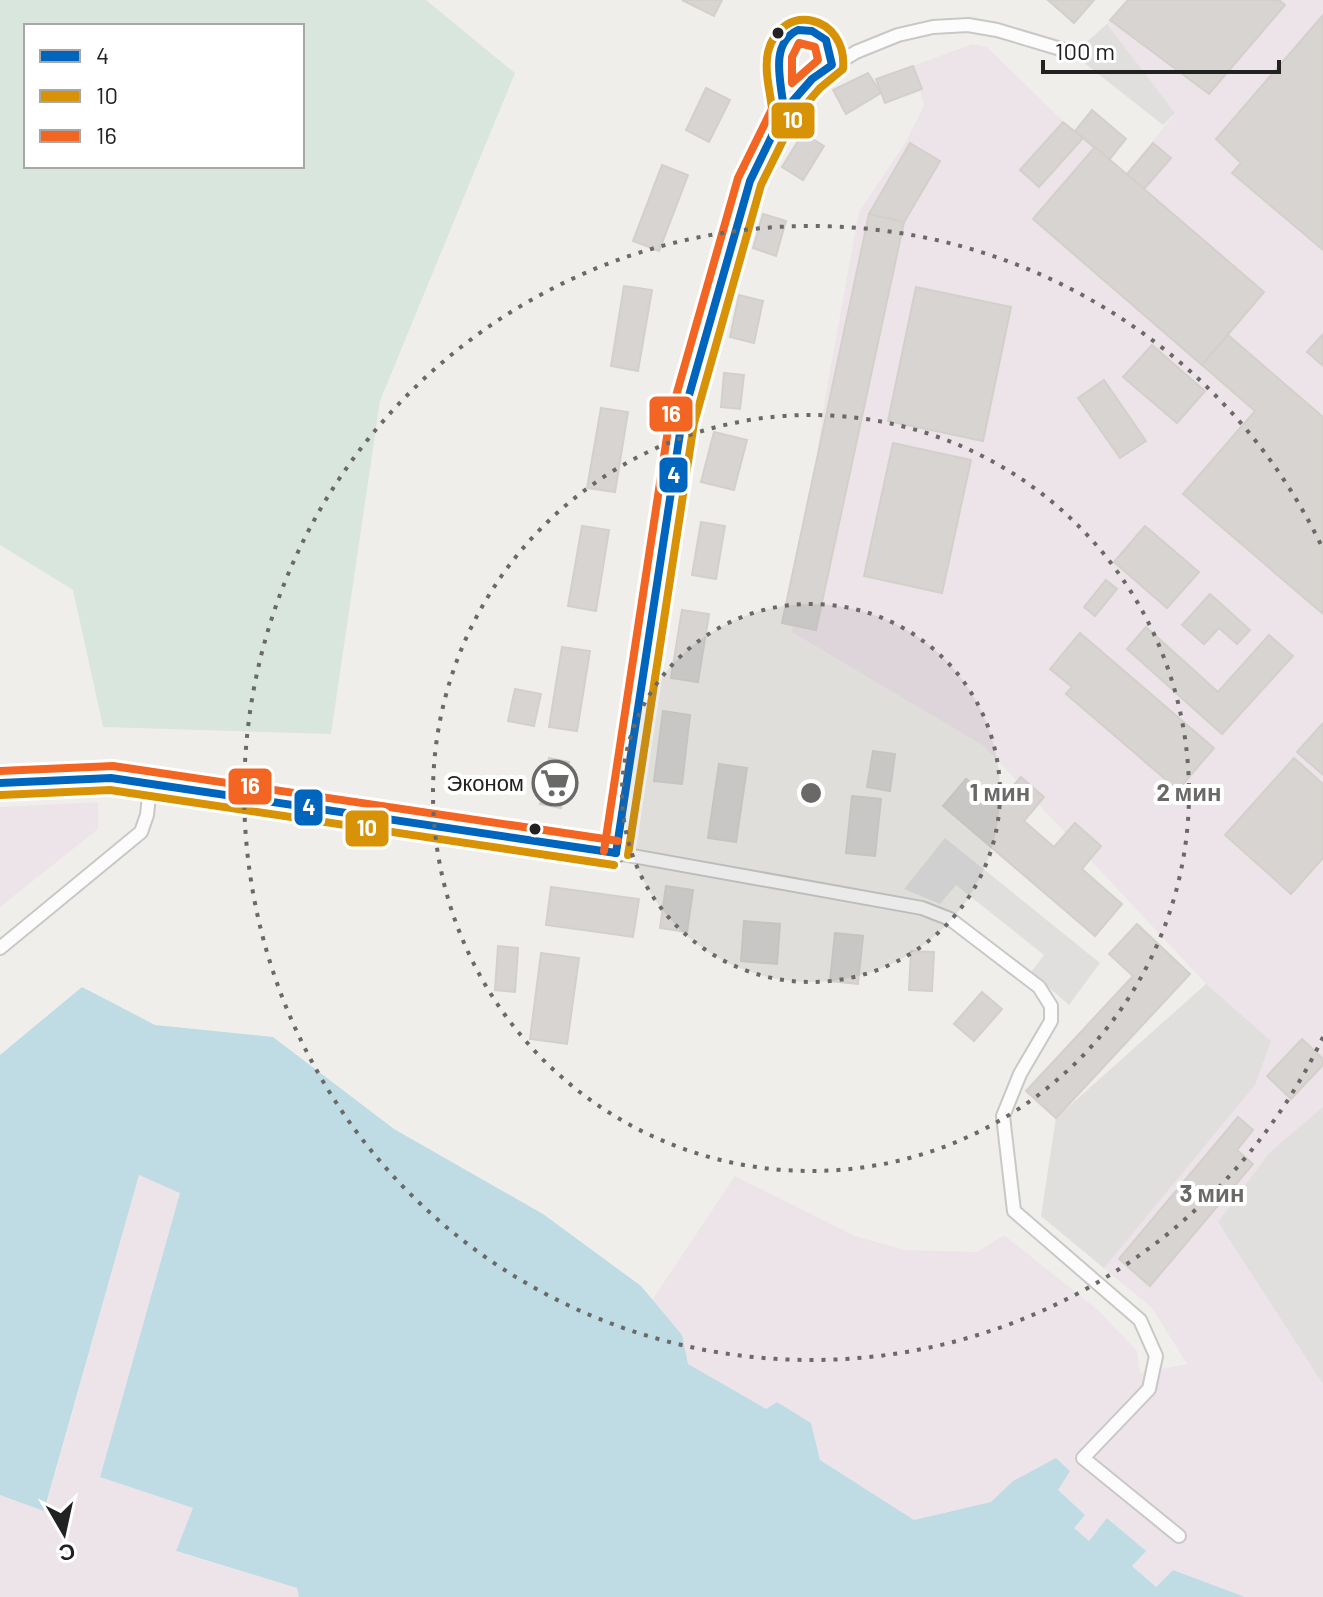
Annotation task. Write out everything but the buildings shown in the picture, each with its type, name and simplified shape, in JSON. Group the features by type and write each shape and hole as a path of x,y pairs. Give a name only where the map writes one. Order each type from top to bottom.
{"street":[{"path":"616,853 682,420 750,181 784,111 812,79 867,47 933,27 968,25 997,30 1064,50"},
{"path":"0,783 111,778 616,853 922,908 950,919 1039,987 1051,1006 1051,1021 1020,1074 1003,1116 1014,1211 1140,1320 1156,1356 1149,1389 1083,1458 1179,1536"},
{"path":"0,948 141,832 150,785"}],"shaded area":[{"path":"0,0 426,0 515,73 380,401 331,734 103,727 73,590 0,545"},
{"path":"1128,0 1323,0 1323,1597 1245,1597 1173,1570 1157,1588 1132,1566 1145,1551 1108,1518 1089,1541 1013,1481 991,1502 914,1520 820,1460 811,1423 777,1402 766,1410 688,1364 682,1335 652,1300 735,1176 855,1236 904,1250 977,1252 1004,1235 1098,1310 1137,1351 1140,1373 1187,1364 1152,1308 1041,1216 1206,984 984,746 792,632 825,398 859,212 907,140 924,105 913,66 972,44 987,47 1063,121 1127,174 1175,113 1107,24"},
{"path":"1107,24 1175,113 1163,125 1073,54"},
{"path":"98,802 98,829 0,907 0,807"},
{"path":"945,838 1100,963 1069,1005 1031,972 1044,955 956,885 940,904 904,889"},
{"path":"1206,984 1271,1041 1255,1085 1104,1268 1041,1216 1056,1118"},
{"path":"1323,1107 1323,1384 1218,1222 1269,1153"},
{"path":"139,1175 180,1192 100,1476 193,1508 177,1552 297,1588 299,1597 0,1597 0,1495 45,1510"}],"water":[{"path":"82,987 155,1025 273,1037 394,1129 543,1214 641,1286 682,1335 688,1364 766,1409 777,1402 811,1423 820,1460 914,1520 991,1502 1013,1481 1056,1458 1070,1471 1058,1490 1085,1515 1074,1528 1089,1541 1107,1518 1146,1551 1132,1566 1156,1587 1173,1570 1245,1597 299,1597 297,1588 176,1551 193,1508 100,1477 180,1193 139,1175 44,1511 0,1495 0,1055"}],"transit line":[{"name":"10","path":"628,855 694,423 761,185 794,118 820,88 843,69 842,51 835,36 825,26 799,20 786,25 775,36 767,59 772,109"},
{"name":"4","path":"798,30 812,31 826,40 832,65 812,79 784,111 780,55 789,36 798,30"},
{"name":"16","path":"799,43 815,47 818,60 792,83 792,57 799,43"},
{"name":"16","path":"604,851 670,417 738,178 772,109"},
{"name":"4","path":"616,853 682,420 750,181 784,111"},
{"name":"16","path":"0,771 113,766 618,841"},
{"name":"4","path":"0,783 111,778 616,853"},
{"name":"10","path":"1,795 110,790 614,865"}],"place":[{"name":"Эконом","path":"555,783"}]}
